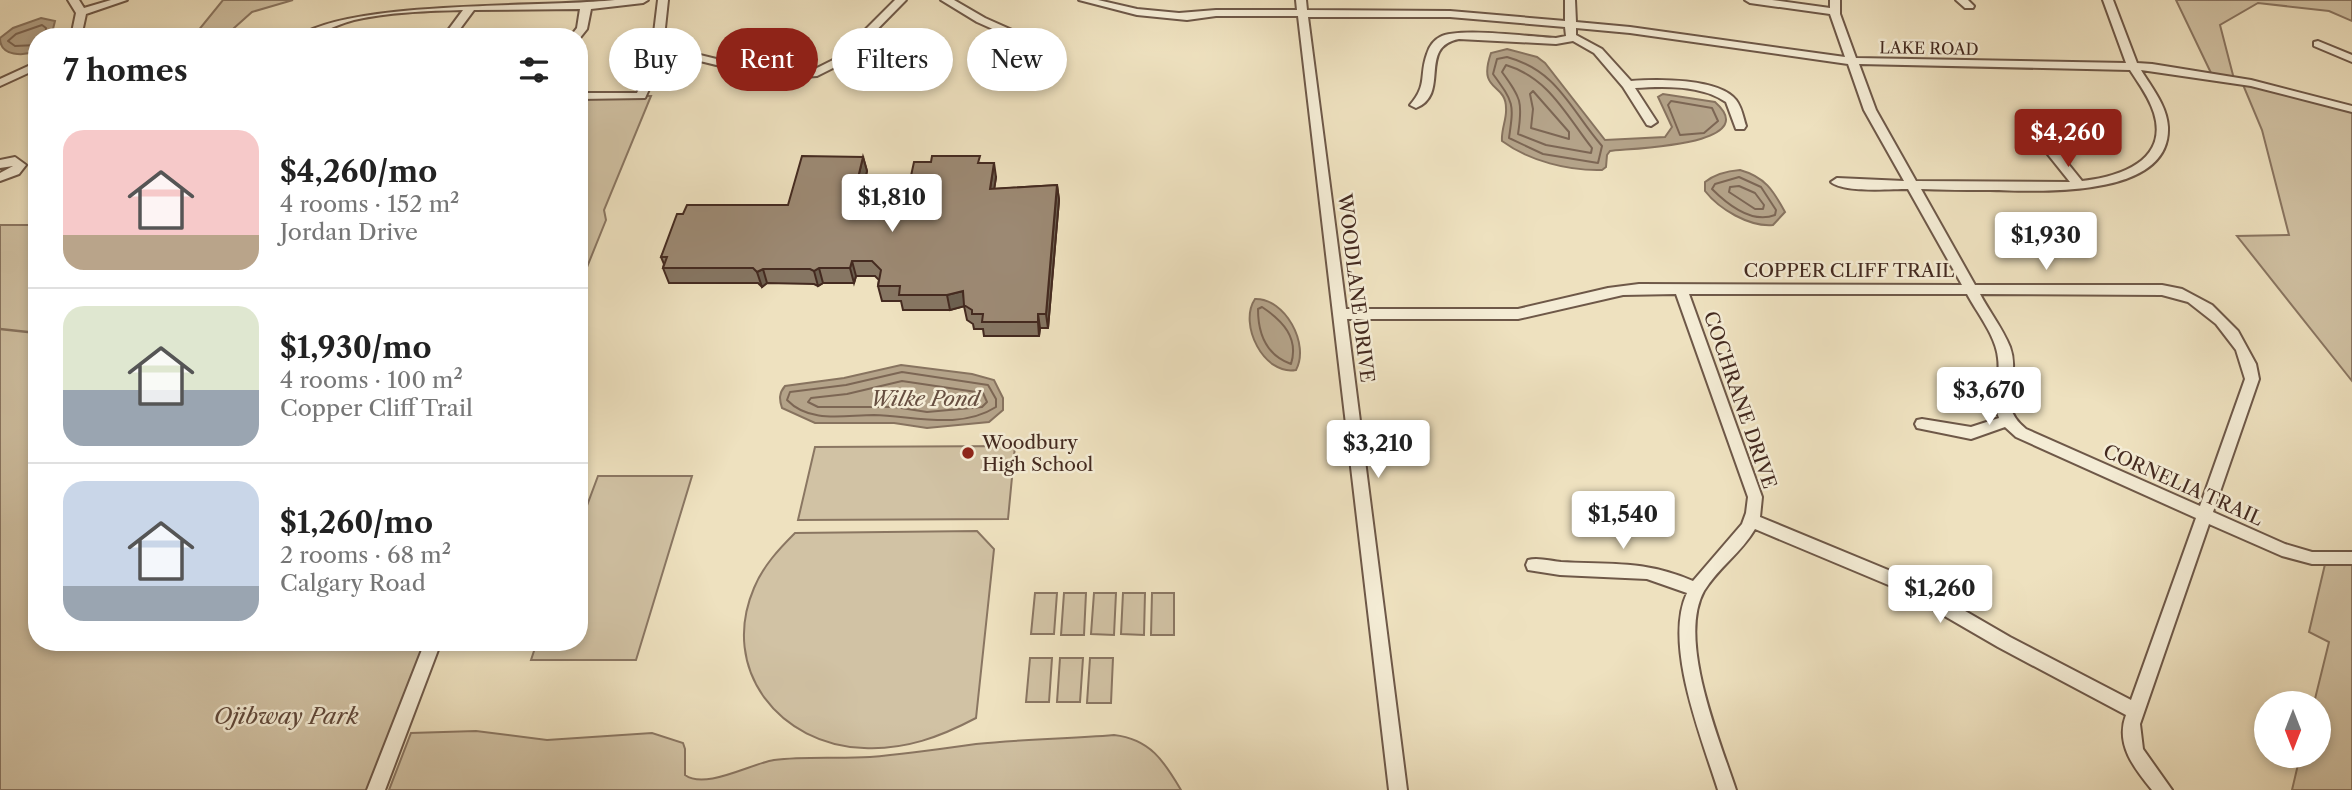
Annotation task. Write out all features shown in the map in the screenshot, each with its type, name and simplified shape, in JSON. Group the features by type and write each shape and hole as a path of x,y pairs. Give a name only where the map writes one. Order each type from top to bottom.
{"street":[{"path":"73,0 81,12 79,28"},
{"path":"81,12 122,0"},
{"path":"316,28 340,19 411,5 470,8 586,6 643,0"},
{"path":"660,28 663,0"},
{"path":"702,58 774,76 810,75 841,60 901,0"},
{"path":"946,0 999,28"},
{"name":"LAKE ROAD","path":"1084,0 1138,12 1215,22 1303,18 1503,20 1569,24 1852,61 2133,66 2241,80 2352,109"},
{"name":"WOODLANE DRIVE","path":"1301,0 1398,790"},
{"path":"1570,0 1569,24 1573,38"},
{"path":"1750,0 1835,6 1870,110 1999,339 2006,357 2001,412 2006,421 1971,433 1922,424"},
{"path":"1837,182 1913,186 2079,185 2106,181 2129,173 2147,162 2160,145 2160,113 2124,48 2119,25 2108,0"},
{"path":"582,28 586,6"},
{"path":"456,28 470,8"},
{"path":"1416,104 1426,96 1432,56 1439,41 1444,38 1468,36 1554,41 1573,38 1595,47 1628,85 1651,122"},
{"path":"2318,44 2352,58"},
{"path":"0,83 28,69"},
{"path":"1628,85 1661,83 1719,94 1732,103 1740,126"},
{"path":"588,96 642,96 644,91"},
{"path":"2036,132 2079,185"},
{"path":"0,164 15,161 20,165 12,173 0,177"},
{"name":"COPPER CLIFF TRAIL","path":"1340,314 1518,314 1612,291 1681,289 2170,290 2190,296 2206,307 2239,344 2249,362 2252,379 2130,729 2132,747 2163,790"},
{"name":"COCHRANE DRIVE","path":"1681,289 1753,485 1756,506 1753,521"},
{"name":"CORNELIA TRAIL","path":"2006,421 2021,433 2295,555 2326,560 2352,558"},
{"path":"1727,790 1689,657 1688,625 1697,590 1710,569 1744,537 1753,521 1904,584 2004,642 2135,711"},
{"path":"1534,565 1563,570 1640,571 1669,578 1697,590"},
{"path":"376,790 430,651"}],"green space":[{"path":"223,0 293,0 252,12 234,28 200,28"},
{"path":"2176,0 2352,0 2352,21 2329,11 2258,3 2220,25 2234,79 2212,75"},
{"path":"2241,80 2352,109 2352,381 2237,236 2289,235 2262,130"},
{"path":"588,96 651,96 604,210 606,220 588,265"},
{"name":"Ojibway Park","path":"0,225 28,225 28,651 430,651 376,790 0,790"},
{"path":"1015,446 1008,519 798,520 815,447"},
{"path":"598,476 692,476 636,660 531,660 534,651 588,651 588,503"},
{"path":"977,531 994,549 976,718 922,741 894,747 864,748 834,744 806,733 783,718 764,698 751,674 745,647 745,618 762,572 795,533"},
{"path":"2352,558 2352,790 2292,790 2297,768 2331,768 2331,691 2317,691 2329,642 2309,632 2326,560"},
{"path":"1035,593 1057,593 1054,634 1031,634"},
{"path":"1064,593 1086,593 1084,635 1061,635"},
{"path":"1094,593 1116,593 1114,635 1091,634"},
{"path":"1123,593 1145,593 1144,635 1121,634"},
{"path":"1152,593 1174,593 1174,635 1151,635"},
{"path":"1030,658 1052,658 1049,702 1026,702"},
{"path":"1060,658 1083,658 1080,702 1057,702"},
{"path":"1090,658 1113,658 1111,703 1087,703"},
{"path":"476,731 547,740 652,733 683,743 685,775 704,780 774,760 870,757 993,742 1114,735 1137,741 1155,753 1181,790 389,790 411,733"}],"water":[{"path":"41,18 55,21 53,28 28,28 26,54 8,52 1,44 0,38 13,28"},
{"path":"1507,49 1537,57 1545,63 1605,140 1665,137 1672,127 1658,97 1663,94 1715,102 1726,117 1722,128 1709,136 1689,142 1610,151 1606,167 1602,170 1563,167 1537,159 1502,141 1505,100 1487,75 1491,53"},
{"path":"1740,170 1756,176 1781,204 1785,212 1773,225 1754,223 1735,216 1705,191 1705,182 1709,179 1721,173"},
{"path":"1255,299 1276,306 1292,324 1300,348 1296,370 1284,370 1274,365 1264,357 1257,346 1250,321"},
{"name":"Wilke Pond","path":"901,365 972,374 994,380 1003,398 1003,410 989,422 927,428 894,423 815,423 782,408 780,402 785,386 844,378"}],"building":[{"path":"802,156 863,157 853,199 906,199 914,162 931,162 932,156 980,156 978,163 994,163 990,189 1057,185 1046,314 1038,314 1038,322 982,322 983,314 972,314 972,310 964,305 963,291 947,295 899,295 900,286 878,286 881,270 872,261 852,261 850,268 819,268 814,271 763,269 757,272 753,268 663,268 667,257 661,257 677,214 683,214 687,205 788,205"}],"waterway":[{"path":"0,329 28,332"}],"place":[{"name":"Woodbury High School","path":"968,453"}]}
